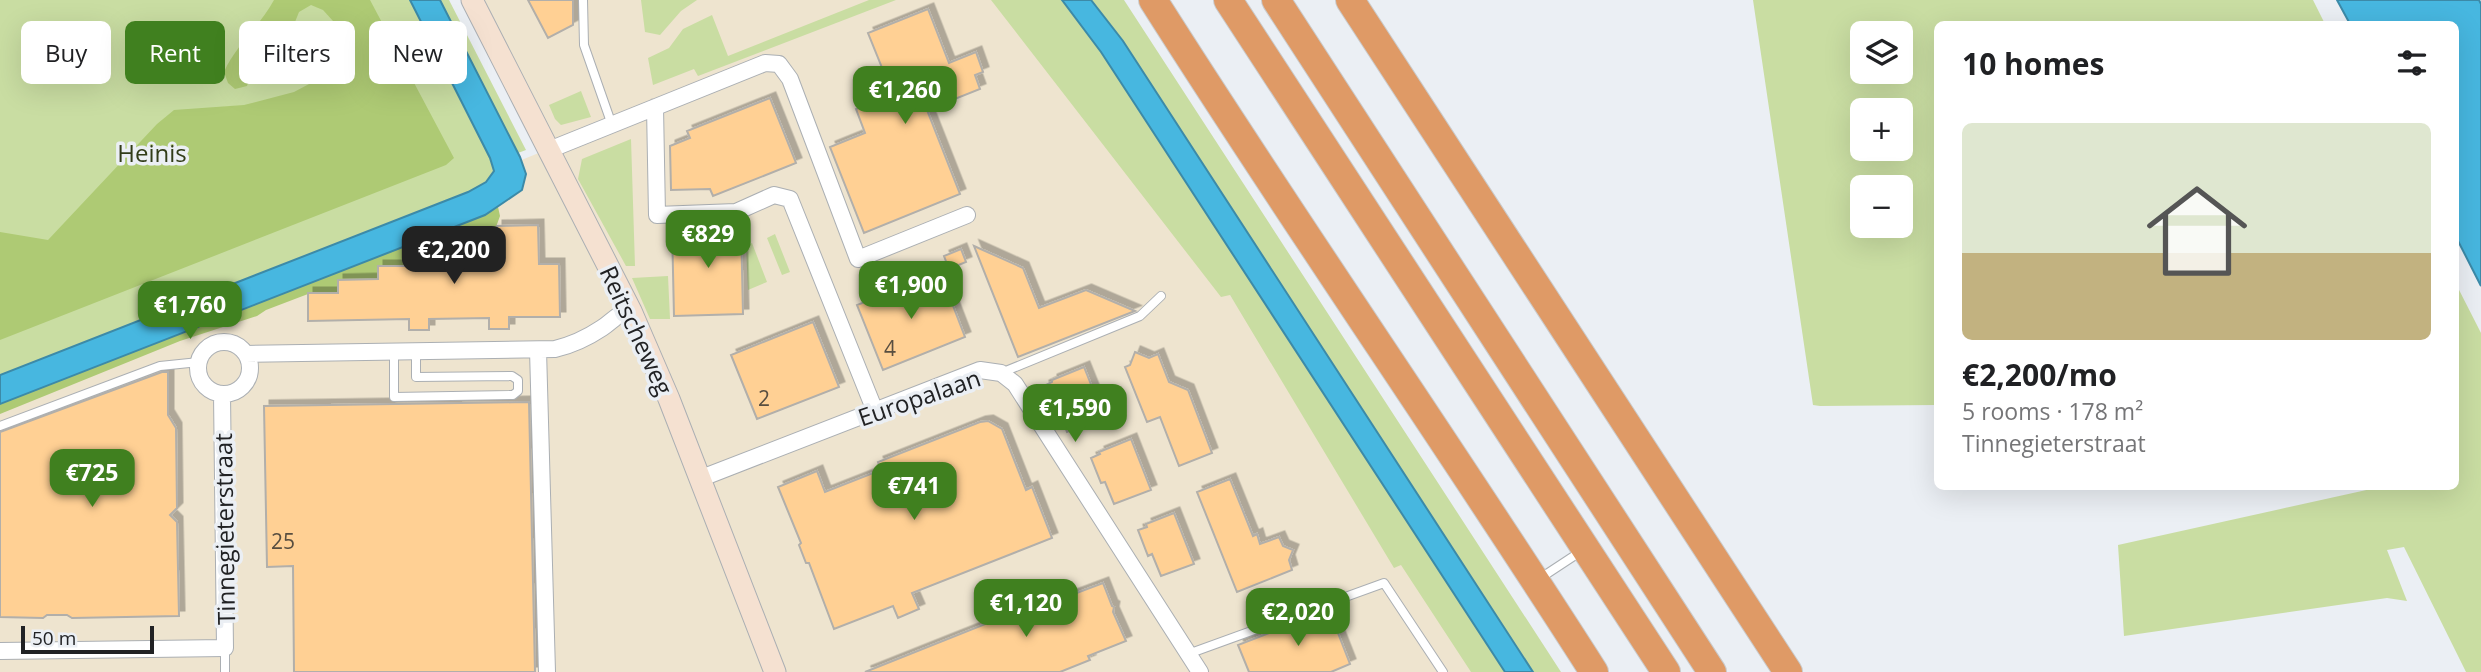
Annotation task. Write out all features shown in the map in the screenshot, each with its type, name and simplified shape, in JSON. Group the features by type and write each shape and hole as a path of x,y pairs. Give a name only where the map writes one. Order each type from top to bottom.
{"highway":[{"path":"1153,0 1594,672"},
{"path":"1228,0 1666,672"},
{"path":"1276,0 1712,672"},
{"path":"1350,0 1788,672"}],"street":[{"name":"Reitscheweg","path":"472,0 631,311 669,399 775,672"},
{"path":"549,150 765,63 779,64 790,79 858,259 967,215"},
{"path":"655,107 657,215 736,212 774,195 790,199 875,411"},
{"path":"246,354 276,351 538,350 573,345 604,327 621,312 631,311"},
{"path":"224,342 240,348 246,354 251,370 245,385 231,394 214,392 201,380 199,362 208,348 224,342"},
{"path":"538,350 547,672"},
{"name":"Europalaan","path":"699,479 979,370 1000,373 1015,384 1200,672"},
{"name":"Tinnegieterstraat","path":"0,651 225,648 222,394"}],"lane":[{"path":"583,0 584,45 612,125"},
{"path":"1000,373 1140,317 1161,296"},
{"path":"394,351 394,397 513,395 518,391 518,380 512,376 416,377 416,351"},
{"path":"0,426 160,366 199,362"},
{"path":"1536,581 1586,548"},
{"path":"1188,654 1384,583 1443,672"},
{"path":"225,648 225,672"}],"shaded area":[{"path":"477,0 1030,0 1228,292 1475,672 0,672 0,374 546,150"}],"green space":[{"name":"Heinis","path":"0,0 410,0 421,21 369,21 369,84 453,84 490,158 494,171 486,182 468,192 0,375"},
{"path":"274,0 370,0 381,21 369,21 369,84 415,84 454,158 446,165 0,340 0,232 48,240 157,124 174,110 244,105 294,92 309,84 355,84 355,21 333,21 323,10 311,5 299,12 295,21 260,21"},
{"path":"440,0 449,0 460,21 451,21"},
{"path":"641,0 697,0 681,11 660,35 645,32"},
{"path":"869,0 896,0 698,76 694,69 653,85 648,58 669,48 683,29 712,15 728,56"},
{"path":"991,0 1062,0 1101,52 1505,672 1471,672 1401,565 1394,568 1230,295 1221,297"},
{"path":"1091,0 1124,0 1561,672 1533,672 1123,41"},
{"path":"1753,0 2313,0 2324,21 1934,21 1934,405 1813,405"},
{"path":"467,35 526,150 518,153 467,53"},
{"path":"239,47 239,84 247,86 235,89 228,83 225,70"},
{"path":"581,91 591,117 561,125 549,105"},
{"path":"631,139 635,266 626,266 578,179 582,159"},
{"path":"498,207 500,216 496,227 496,240 457,240 457,253 417,253 416,266 377,266 377,280 337,280 337,293 308,294 257,316 180,341 0,414 0,404 485,215"},
{"path":"775,234 790,272 782,275 767,238"},
{"path":"752,243 767,282 748,290 746,246"},
{"path":"668,276 670,319 650,319 632,278"},
{"path":"2459,290 2481,333 2481,672 2466,672 2404,547 2387,550 2407,601 2387,598 2124,636 2118,545 2366,490 2459,490"}],"water":[{"path":"410,0 440,0 451,21 421,21"},
{"path":"1062,0 1091,0 1123,41 1533,672 1505,672 1101,52"},
{"path":"2337,0 2479,0 2481,286 2459,243 2459,21 2348,21"},
{"path":"467,53 520,157 526,174 522,190 485,215 0,404 0,375 468,192 486,182 494,171 453,84 467,84"}],"building":[{"path":"528,0 573,0 573,25 548,38"},
{"path":"928,9 949,63 976,52 983,72 975,75 980,89 927,110 960,194 864,233 830,147 865,133 856,109 893,95 868,33"},
{"path":"770,98 796,163 713,196 710,189 671,190 670,146 690,138 687,131"},
{"path":"538,225 539,264 559,264 560,317 509,317 509,329 489,329 489,318 429,319 429,330 409,330 409,319 308,321 308,293 338,293 338,280 378,279 378,266 418,266 417,253 457,252 457,239 497,239 497,226"},
{"path":"741,225 743,314 674,316 672,227"},
{"path":"974,246 1023,268 1039,308 1086,290 1135,311 1018,357"},
{"path":"961,249 966,262 949,269 944,256"},
{"path":"940,272 965,337 883,370 857,305"},
{"path":"813,322 839,387 757,419 731,355"},
{"path":"1135,352 1149,358 1158,354 1169,382 1188,390 1212,453 1179,466 1160,417 1147,422 1125,367 1130,365"},
{"path":"1084,367 1104,417 1067,432 1058,409 1054,411 1044,386"},
{"path":"168,372 168,415 176,428 177,508 170,515 177,522 179,616 0,617 0,432"},
{"path":"529,402 535,672 294,672 293,566 267,567 264,406"},
{"path":"988,421 1002,429 1026,490 1032,487 1052,538 912,593 919,609 898,618 893,606 834,629 778,487 817,471 825,492 881,470 878,462"},
{"path":"1131,439 1151,490 1114,504 1105,482 1101,483 1091,458"},
{"path":"1230,479 1253,536 1257,534 1260,544 1279,537 1283,546 1293,550 1289,560 1292,570 1237,592 1197,492"},
{"path":"1174,513 1194,564 1161,576 1152,554 1148,556 1138,530"},
{"path":"1103,583 1126,641 1088,656 1090,660 1060,672 865,672 1063,593 1066,597"},
{"path":"1329,610 1350,664 1331,672 1249,672 1238,645"}]}
